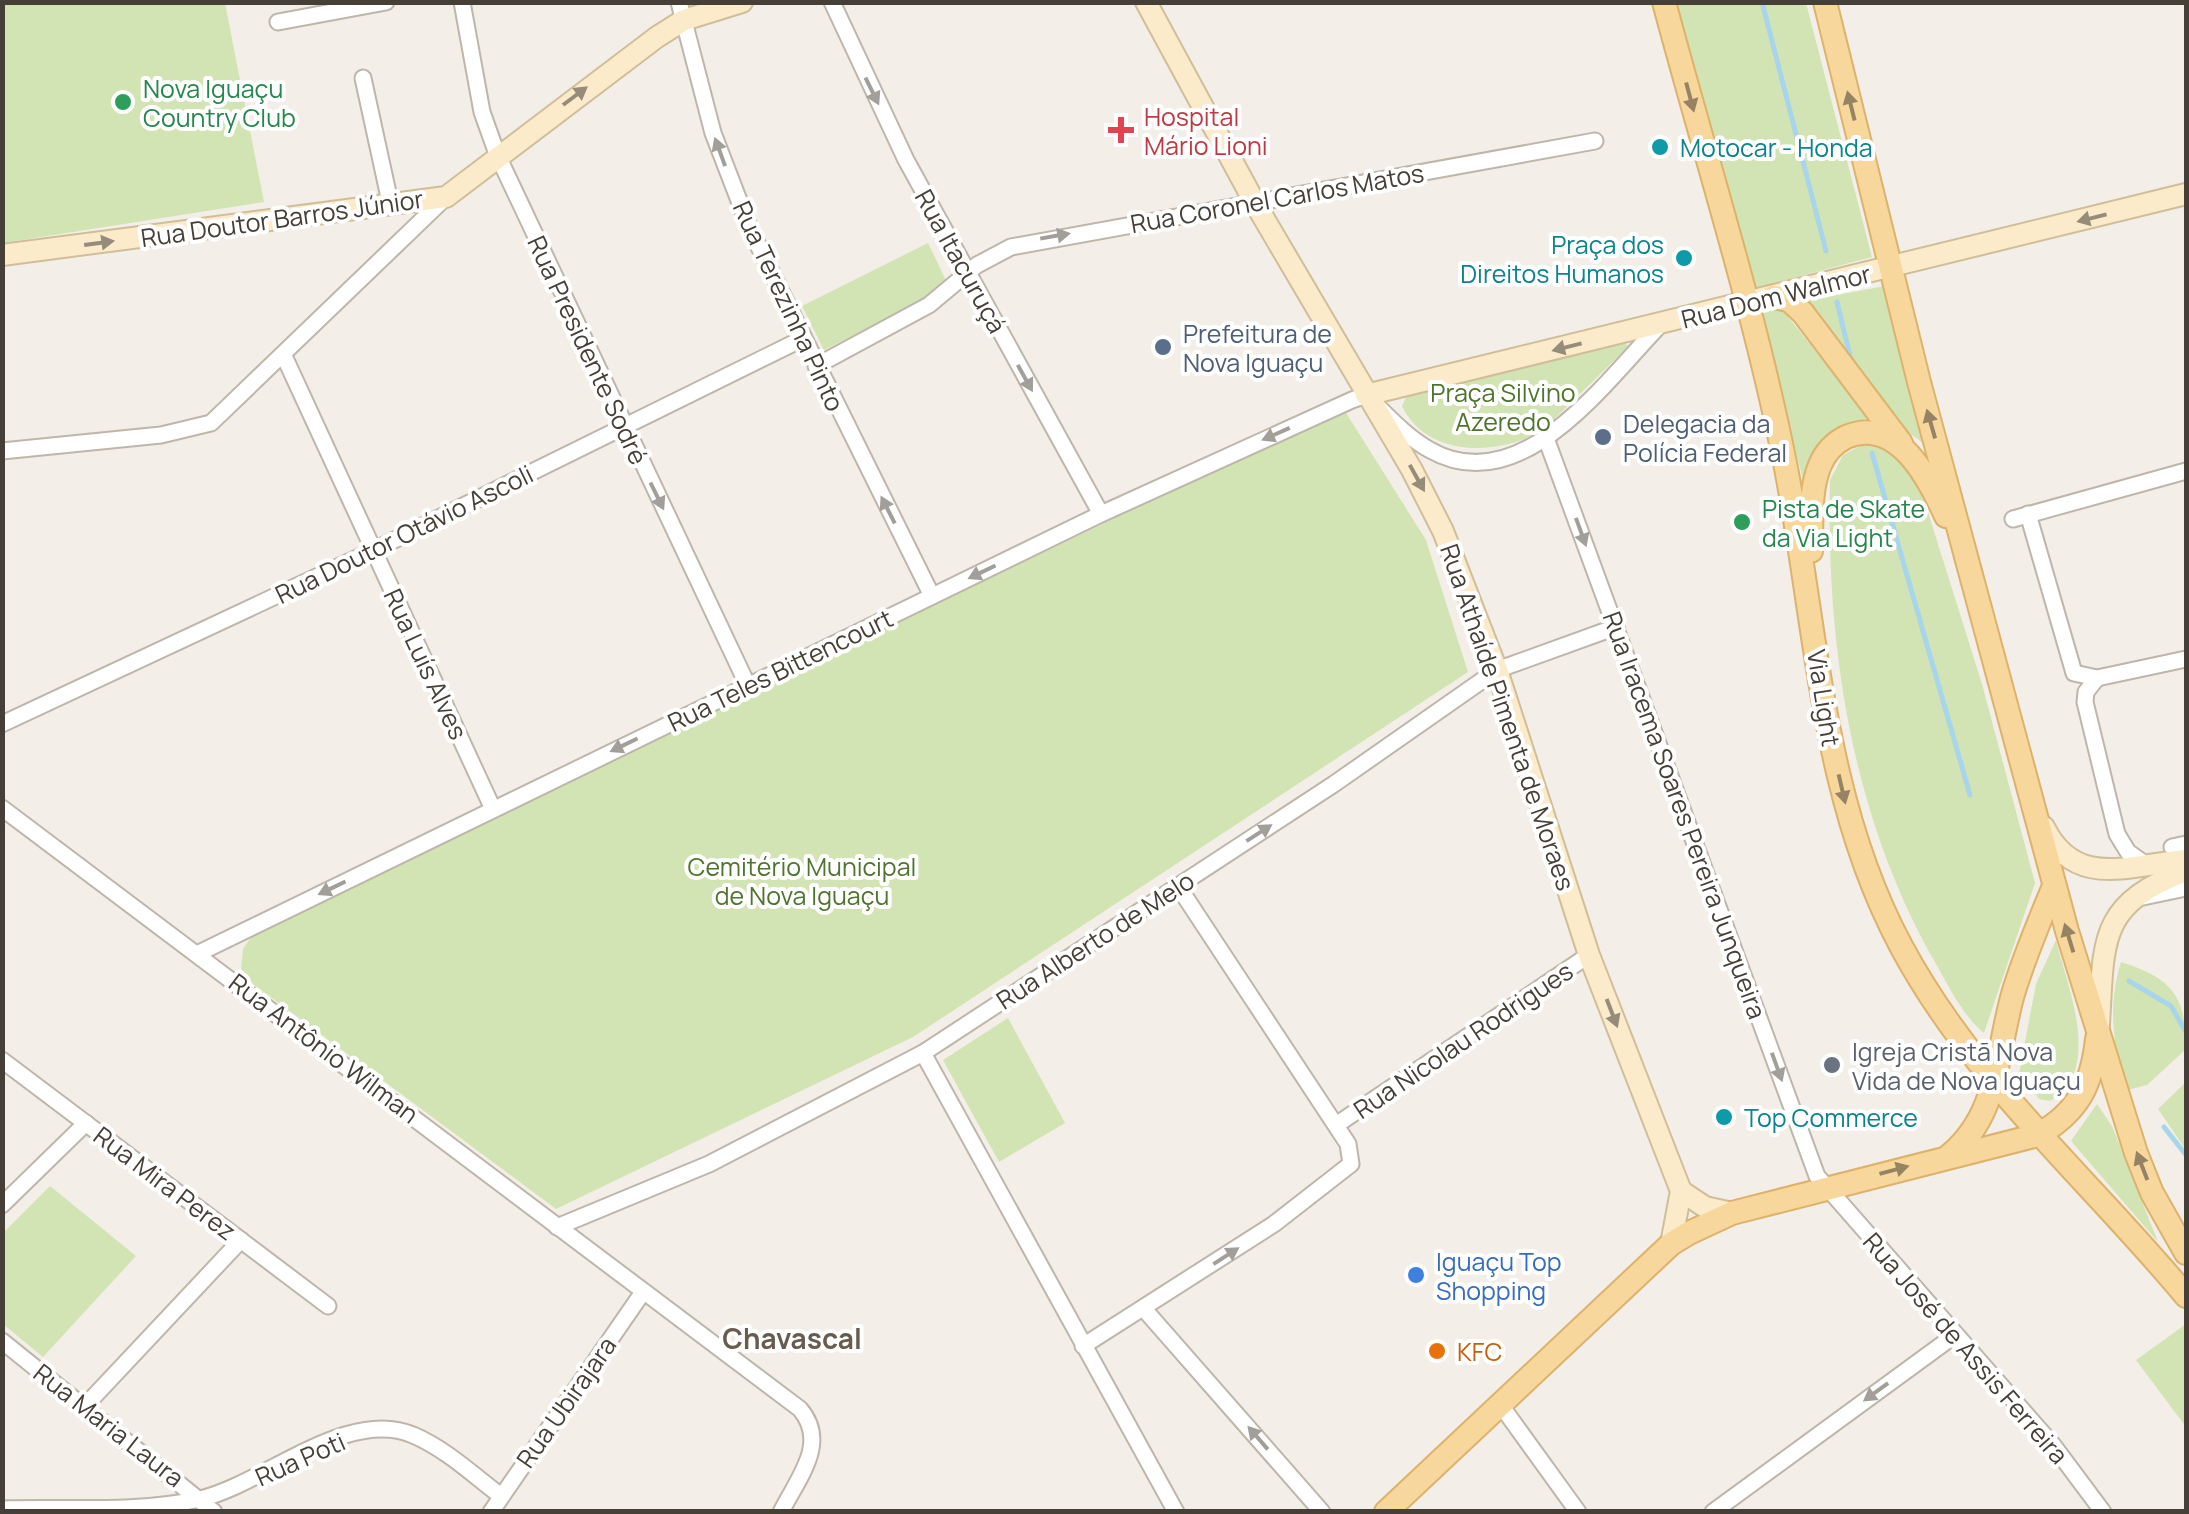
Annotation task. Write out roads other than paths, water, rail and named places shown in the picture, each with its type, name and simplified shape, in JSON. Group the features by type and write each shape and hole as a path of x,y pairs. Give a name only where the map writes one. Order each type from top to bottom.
{"main road":[{"name":"Rua Doutor Barros Júnior","path":"2,255 446,197 682,12 742,2"},
{"name":"Rua Athaíde Pimenta de Moraes","path":"1146,2 1256,205 1432,507 1497,670 1590,955 1680,1190"},
{"path":"1652,2 1674,37"},
{"name":"Via Light","path":"1664,2 1747,303 1784,458 1809,599 1824,717 1856,841 1918,976 1994,1082 2186,1296"},
{"path":"1825,2 2054,886 2144,1172 2186,1253"},
{"name":"Rua Dom Walmor","path":"1366,395 2186,194"},
{"path":"1774,297 1788,300 1803,312 1912,458 1944,512 1980,600"},
{"path":"1809,599 1814,486 1826,454 1844,439 1870,432 1888,438 1912,458"},
{"path":"2036,811 2055,848 2076,866 2145,864 2182,850"},
{"path":"1386,1512 1671,1244 1732,1213 2038,1135 2066,1117 2080,1101 2091,1076 2105,937 2136,894 2186,870"},
{"path":"1950,1155 1979,1126 1994,1082 2011,1000 2054,886"},
{"path":"1671,1244 1680,1190 1704,1207 1732,1213"}],"street":[{"path":"278,22 386,2"},
{"name":"Rua Presidente Sodré","path":"462,2 482,112 497,154 748,686"},
{"name":"Rua Itacuruçá","path":"832,2 906,160 1101,514"},
{"name":"Rua Terezinha Pinto","path":"682,12 728,174 802,339 932,596"},
{"path":"363,78 390,202"},
{"name":"Rua Coronel Carlos Matos","path":"816,366 929,305 991,256 1034,240 1256,205 1594,140"},
{"path":"2,451 195,430 233,406 446,197"},
{"path":"1366,395 1430,450 1456,459 1507,457 1547,441 1662,324"},
{"name":"Rua Doutor Otávio Ascoli","path":"2,724 374,550 802,339"},
{"name":"Rua Luís Alves","path":"284,356 492,809"},
{"name":"Rua Teles Bittencourt","path":"199,952 1101,514 1366,395"},
{"name":"Rua Iracema Soares Pereira Junqueira","path":"1547,441 1800,1133 1825,1188"},
{"path":"2186,471 2020,516 2072,670 2097,678 2186,659"},
{"name":"Rua Alberto de Melo","path":"557,1227 710,1164 922,1053 1497,670 1616,627"},
{"path":"2097,678 2086,692 2086,702 2117,834 2128,852 2145,864"},
{"name":"Rua Antônio Wilman","path":"2,808 199,952 807,1416 814,1432 813,1449 781,1512"},
{"path":"1084,1346 1346,1171 1352,1155 1178,886"},
{"path":"2136,894 2186,888"},
{"name":"Rua Nicolau Rodrigues","path":"1336,1125 1590,955"},
{"path":"922,1053 1176,1512"},
{"name":"Rua Mira Perez","path":"2,1060 328,1306"},
{"path":"2,1205 86,1123"},
{"name":"Rua José de Assis Ferreira","path":"1825,1188 2053,1445 2103,1512"},
{"path":"85,1406 241,1240"},
{"name":"Rua Ubirajara","path":"491,1512 643,1292"},
{"path":"1144,1309 1322,1512"},
{"path":"1712,1512 1954,1335"},
{"name":"Rua Maria Laura","path":"2,1341 214,1512"},
{"path":"1500,1404 1578,1512"},
{"name":"Rua Poti","path":"2,1509 201,1499 263,1475 330,1441 380,1429 414,1436 501,1496"}],"waterway":[{"path":"1762,2 1826,251"},
{"path":"1837,302 1851,360"},
{"path":"1872,453 1970,795"},
{"path":"2129,981 2171,1006 2186,1032"},
{"path":"2164,1127 2186,1155"}],"place":[{"name":"Nova Iguaçu Country Club","path":"123,102"},
{"name":"Hospital Mário Lioni","path":"1121,130"},
{"name":"Motocar - Honda","path":"1660,147"},
{"name":"Praça dos Direitos Humanos","path":"1684,258"},
{"name":"Prefeitura de Nova Iguaçu","path":"1163,347"},
{"name":"Delegacia da Polícia Federal","path":"1603,437"},
{"name":"Pista de Skate da Via Light","path":"1742,522"},
{"name":"Igreja Cristã Nova Vida de Nova Iguaçu","path":"1832,1065"},
{"name":"Top Commerce","path":"1724,1117"},
{"name":"Iguaçu Top Shopping","path":"1416,1275"},
{"name":"KFC","path":"1437,1351"}],"district":[{"name":"Chavascal","path":"792,1338"}],"park label":[{"name":"Praça Silvino Azeredo","path":"1503,406"},
{"name":"Cemitério Municipal de Nova Iguaçu","path":"802,880"}]}
